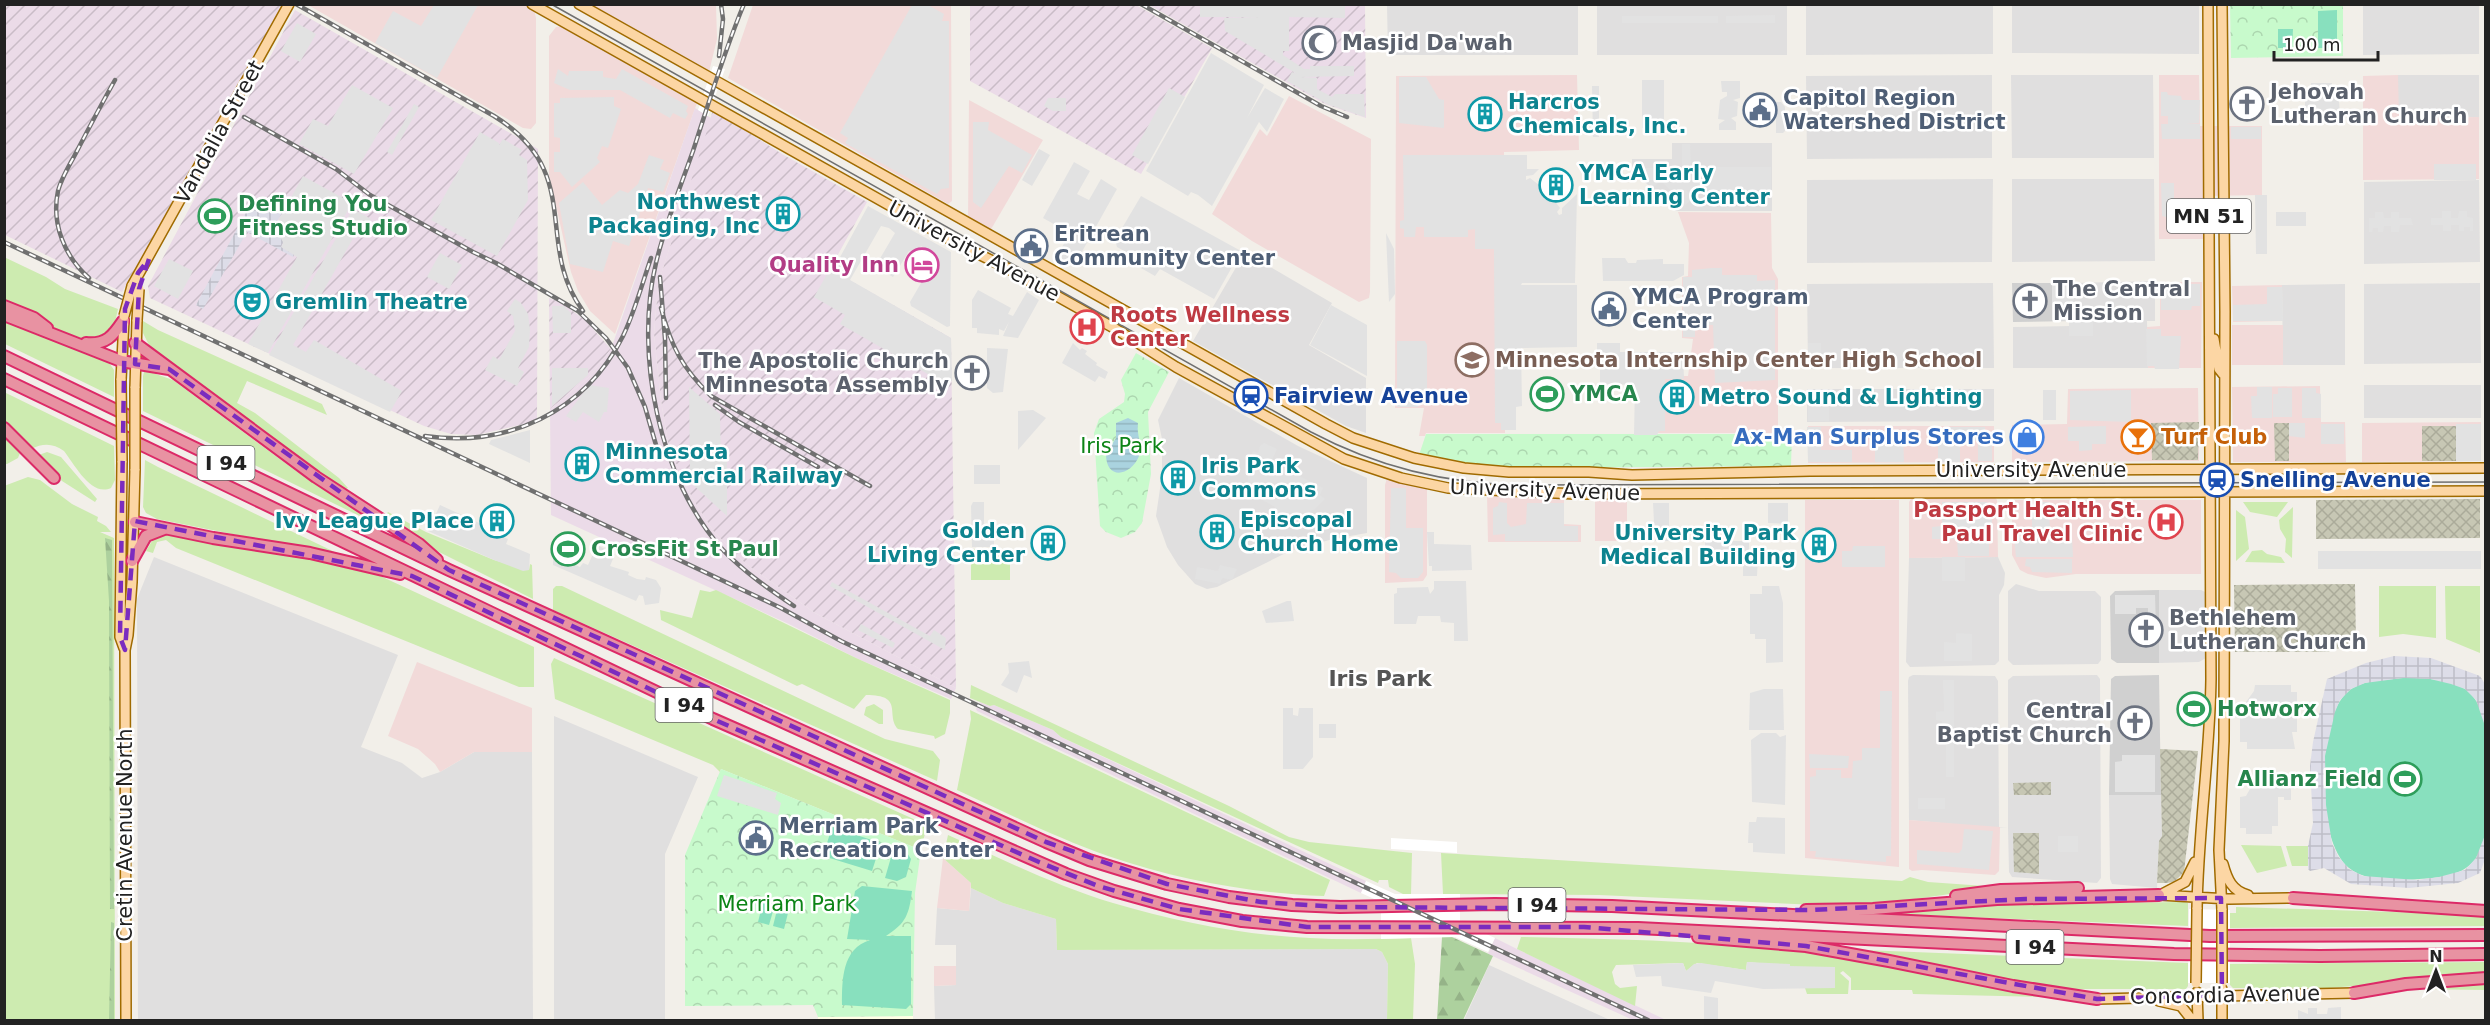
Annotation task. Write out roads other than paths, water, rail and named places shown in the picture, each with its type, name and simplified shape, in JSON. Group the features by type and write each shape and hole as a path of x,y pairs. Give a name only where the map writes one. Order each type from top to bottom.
{"highway":[{"path":"4,306 34,318 58,335 83,343 98,344 113,336 124,318"},
{"path":"4,315 121,361 169,369"},
{"path":"135,343 316,477 418,544 448,570"},
{"name":"I 94","path":"4,356 448,570 1089,860 1167,884 1229,897 1324,906 1463,904 1612,906 2200,936 2321,938 2486,935"},
{"name":"I 94","path":"4,380 712,718 1038,862 1098,886 1171,907 1242,921 1307,927 1584,927 1684,930 2174,954 2309,956 2486,954"},
{"path":"4,428 54,478"},
{"path":"135,522 310,553 384,572 412,576"},
{"path":"132,561 146,536 165,528"},
{"path":"1873,909 1990,891 2078,888"},
{"path":"1612,906 1794,910 1873,909 1997,899 2159,895"},
{"path":"2293,898 2486,911"},
{"path":"1584,927 1806,946 2013,986 2097,999"},
{"path":"2354,993 2406,984 2486,978"}],"main road":[{"name":"Vandalia Street","path":"121,361 124,318 149,259 289,4"},
{"name":"University Avenue","path":"532,4 547,8 960,245 1007,268 1114,328 1167,362 1317,446 1366,468 1393,476 1462,489 1565,494 2486,491"},
{"name":"University Avenue","path":"579,4 1326,424 1353,438 1414,458 1484,471 1632,475 1810,471 2486,468"},
{"name":"MN 51","path":"2198,1020 2197,897 2211,716 2208,4"},
{"name":"MN 51","path":"2222,4 2224,741 2219,850 2222,910 2222,1020"},
{"name":"Vandalia Street","path":"135,364 136,287"},
{"path":"2210,325 2219,369 2224,376"},
{"name":"Cretin Avenue North","path":"121,361 120,637 125,650"},
{"name":"Cretin Avenue North","path":"126,1020 125,650 128,635 135,522 135,364"},
{"path":"2219,850 2225,872 2233,888 2239,893 2265,898"},
{"path":"2159,895 2185,882 2199,852"},
{"path":"2159,895 2293,898"},
{"name":"Concordia Avenue","path":"2097,999 2222,994 2354,993"},
{"path":"2124,997 2174,1003 2184,1008 2192,1020"}],"water":[{"path":"1128,418 1138,423 1139,456 1130,468 1120,473 1114,472 1107,463 1106,454 1116,438 1116,423"}],"tram line":[{"path":"551,4 1311,432 1361,455 1413,471 1466,481 1521,485 2486,482"}],"railway":[{"path":"296,4 494,116 522,138 540,161 549,185 561,260 569,285 583,311"},
{"path":"719,56 723,19 721,4"},
{"path":"744,4 723,59 656,263 650,299 648,336 651,375 657,414 668,452 682,488 701,521 731,558 794,606"},
{"path":"1141,4 1321,106 1347,117"},
{"path":"89,278 73,260 62,239 58,227 56,203 64,175 115,80"},
{"path":"244,117 336,169 370,195 496,263 578,311 606,338 628,368 645,407 656,445"},
{"path":"4,242 781,608 841,641 1648,1020"},
{"path":"425,436 455,438 485,436 514,430 540,419 565,404 588,385 607,363 623,336 651,258"},
{"path":"660,277 665,339 666,398"},
{"path":"661,308 679,356 692,376 711,396 870,486"},
{"path":"715,405 739,422 818,467"}],"place":[{"name":"Masjid Da'wah","path":"1319,43"},
{"name":"Jehovah Lutheran Church","path":"2247,104"},
{"name":"Capitol Region Watershed District","path":"1760,110"},
{"name":"Harcros Chemicals, Inc.","path":"1485,114"},
{"name":"YMCA Early Learning Center","path":"1556,185"},
{"name":"Northwest Packaging, Inc","path":"783,214"},
{"name":"Defining You Fitness Studio","path":"215,216"},
{"name":"Eritrean Community Center","path":"1031,246"},
{"name":"Quality Inn","path":"922,265"},
{"name":"The Central Mission","path":"2030,301"},
{"name":"Gremlin Theatre","path":"252,302"},
{"name":"YMCA Program Center","path":"1609,309"},
{"name":"Roots Wellness Center","path":"1087,327"},
{"name":"Minnesota Internship Center High School","path":"1472,360"},
{"name":"The Apostolic Church Minnesota Assembly","path":"972,373"},
{"name":"YMCA","path":"1547,394"},
{"name":"Fairview Avenue","path":"1251,396"},
{"name":"Metro Sound & Lighting","path":"1677,397"},
{"name":"Ax-Man Surplus Stores","path":"2027,437"},
{"name":"Turf Club","path":"2138,437"},
{"name":"Minnesota Commercial Railway","path":"582,464"},
{"name":"Iris Park Commons","path":"1178,478"},
{"name":"Snelling Avenue","path":"2217,480"},
{"name":"Ivy League Place","path":"497,521"},
{"name":"Passport Health St. Paul Travel Clinic","path":"2166,522"},
{"name":"Episcopal Church Home","path":"1217,532"},
{"name":"Golden Living Center","path":"1048,543"},
{"name":"University Park Medical Building","path":"1819,545"},
{"name":"CrossFit St Paul","path":"568,549"},
{"name":"Bethlehem Lutheran Church","path":"2146,630"},
{"name":"Hotworx","path":"2194,709"},
{"name":"Central Baptist Church","path":"2135,723"},
{"name":"Allianz Field","path":"2405,779"},
{"name":"Merriam Park Recreation Center","path":"756,838"}],"district":[{"name":"Iris Park","path":"1380,678"}],"park label":[{"name":"Merriam Park","path":"787,904"}]}
